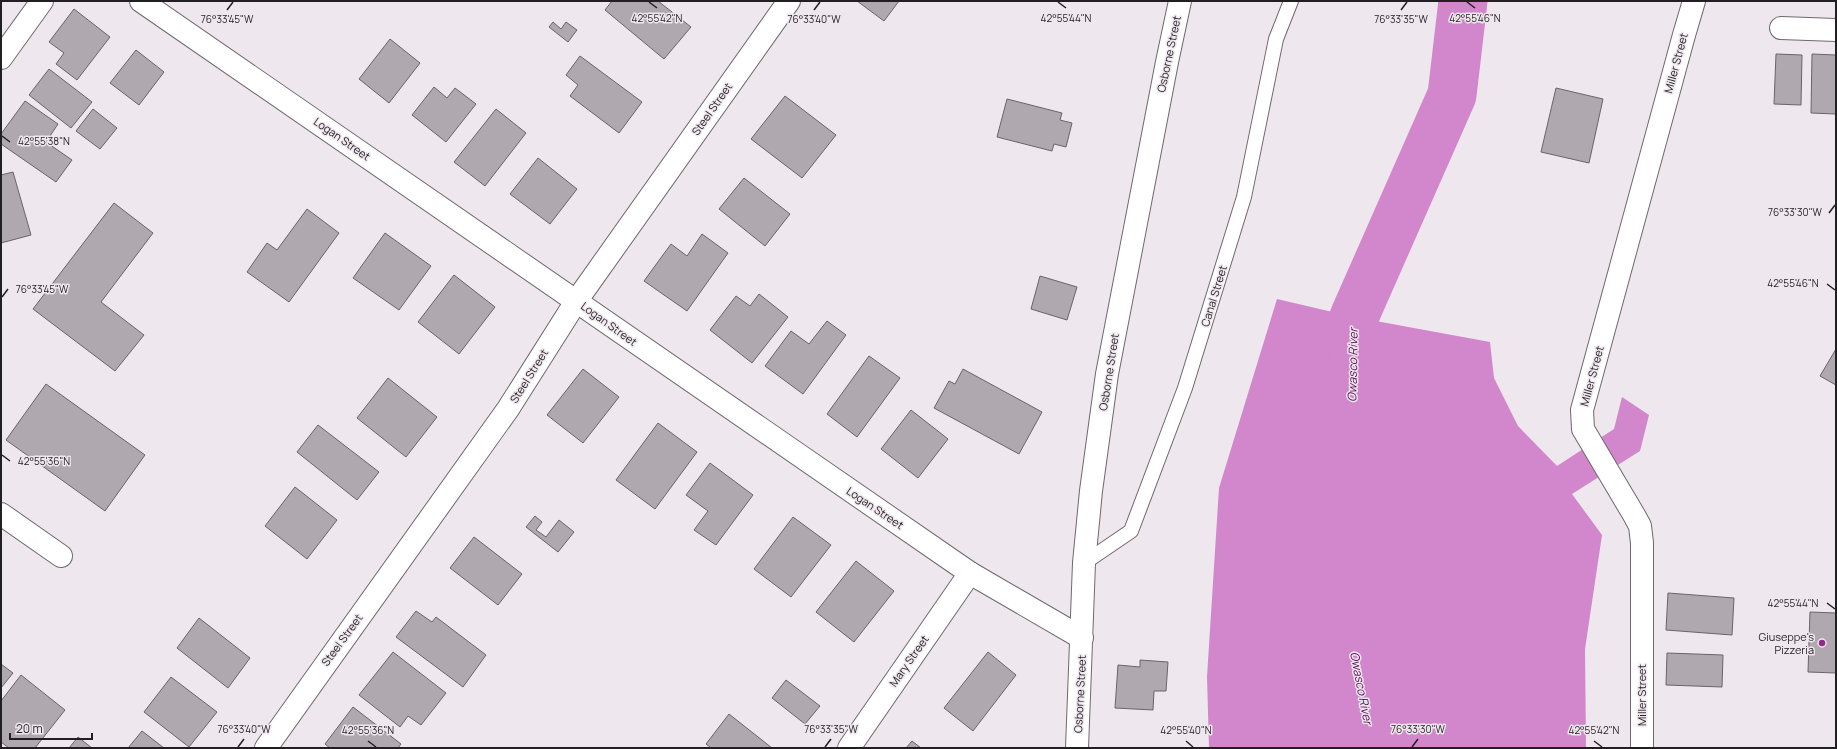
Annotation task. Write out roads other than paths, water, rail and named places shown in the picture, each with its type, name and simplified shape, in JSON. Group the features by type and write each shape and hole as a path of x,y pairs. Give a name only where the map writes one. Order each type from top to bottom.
{"street":[{"path":"1,58 42,1"},
{"name":"Logan Street","path":"141,1 503,252 577,300 610,326 970,573 1082,638"},
{"name":"Steel Street","path":"266,748 508,409 577,300 789,1"},
{"name":"Osborne Street","path":"1077,748 1084,563 1091,491 1107,374 1180,1"},
{"name":"Miller Street","path":"1642,748 1642,543 1640,526 1622,492 1583,429 1582,410 1694,1"},
{"path":"1781,28 1836,30"},
{"path":"1,514 61,556"},
{"name":"Mary Street","path":"849,748 970,573"}],"lane":[{"name":"Canal Street","path":"1084,563 1131,531 1185,388 1244,198 1276,39 1291,1"}],"water":[{"path":"1277,299 1354,317 1490,342 1494,378 1518,426 1557,466 1614,429 1622,397 1649,415 1640,451 1572,494 1602,535 1585,649 1586,748 1209,748 1207,677 1219,488"}],"waterway":[{"name":"Owasco River","path":"1353,384 1354,317 1452,95 1463,1"}],"place":[{"name":"Giuseppe's Pizzeria","path":"1822,643"}]}
